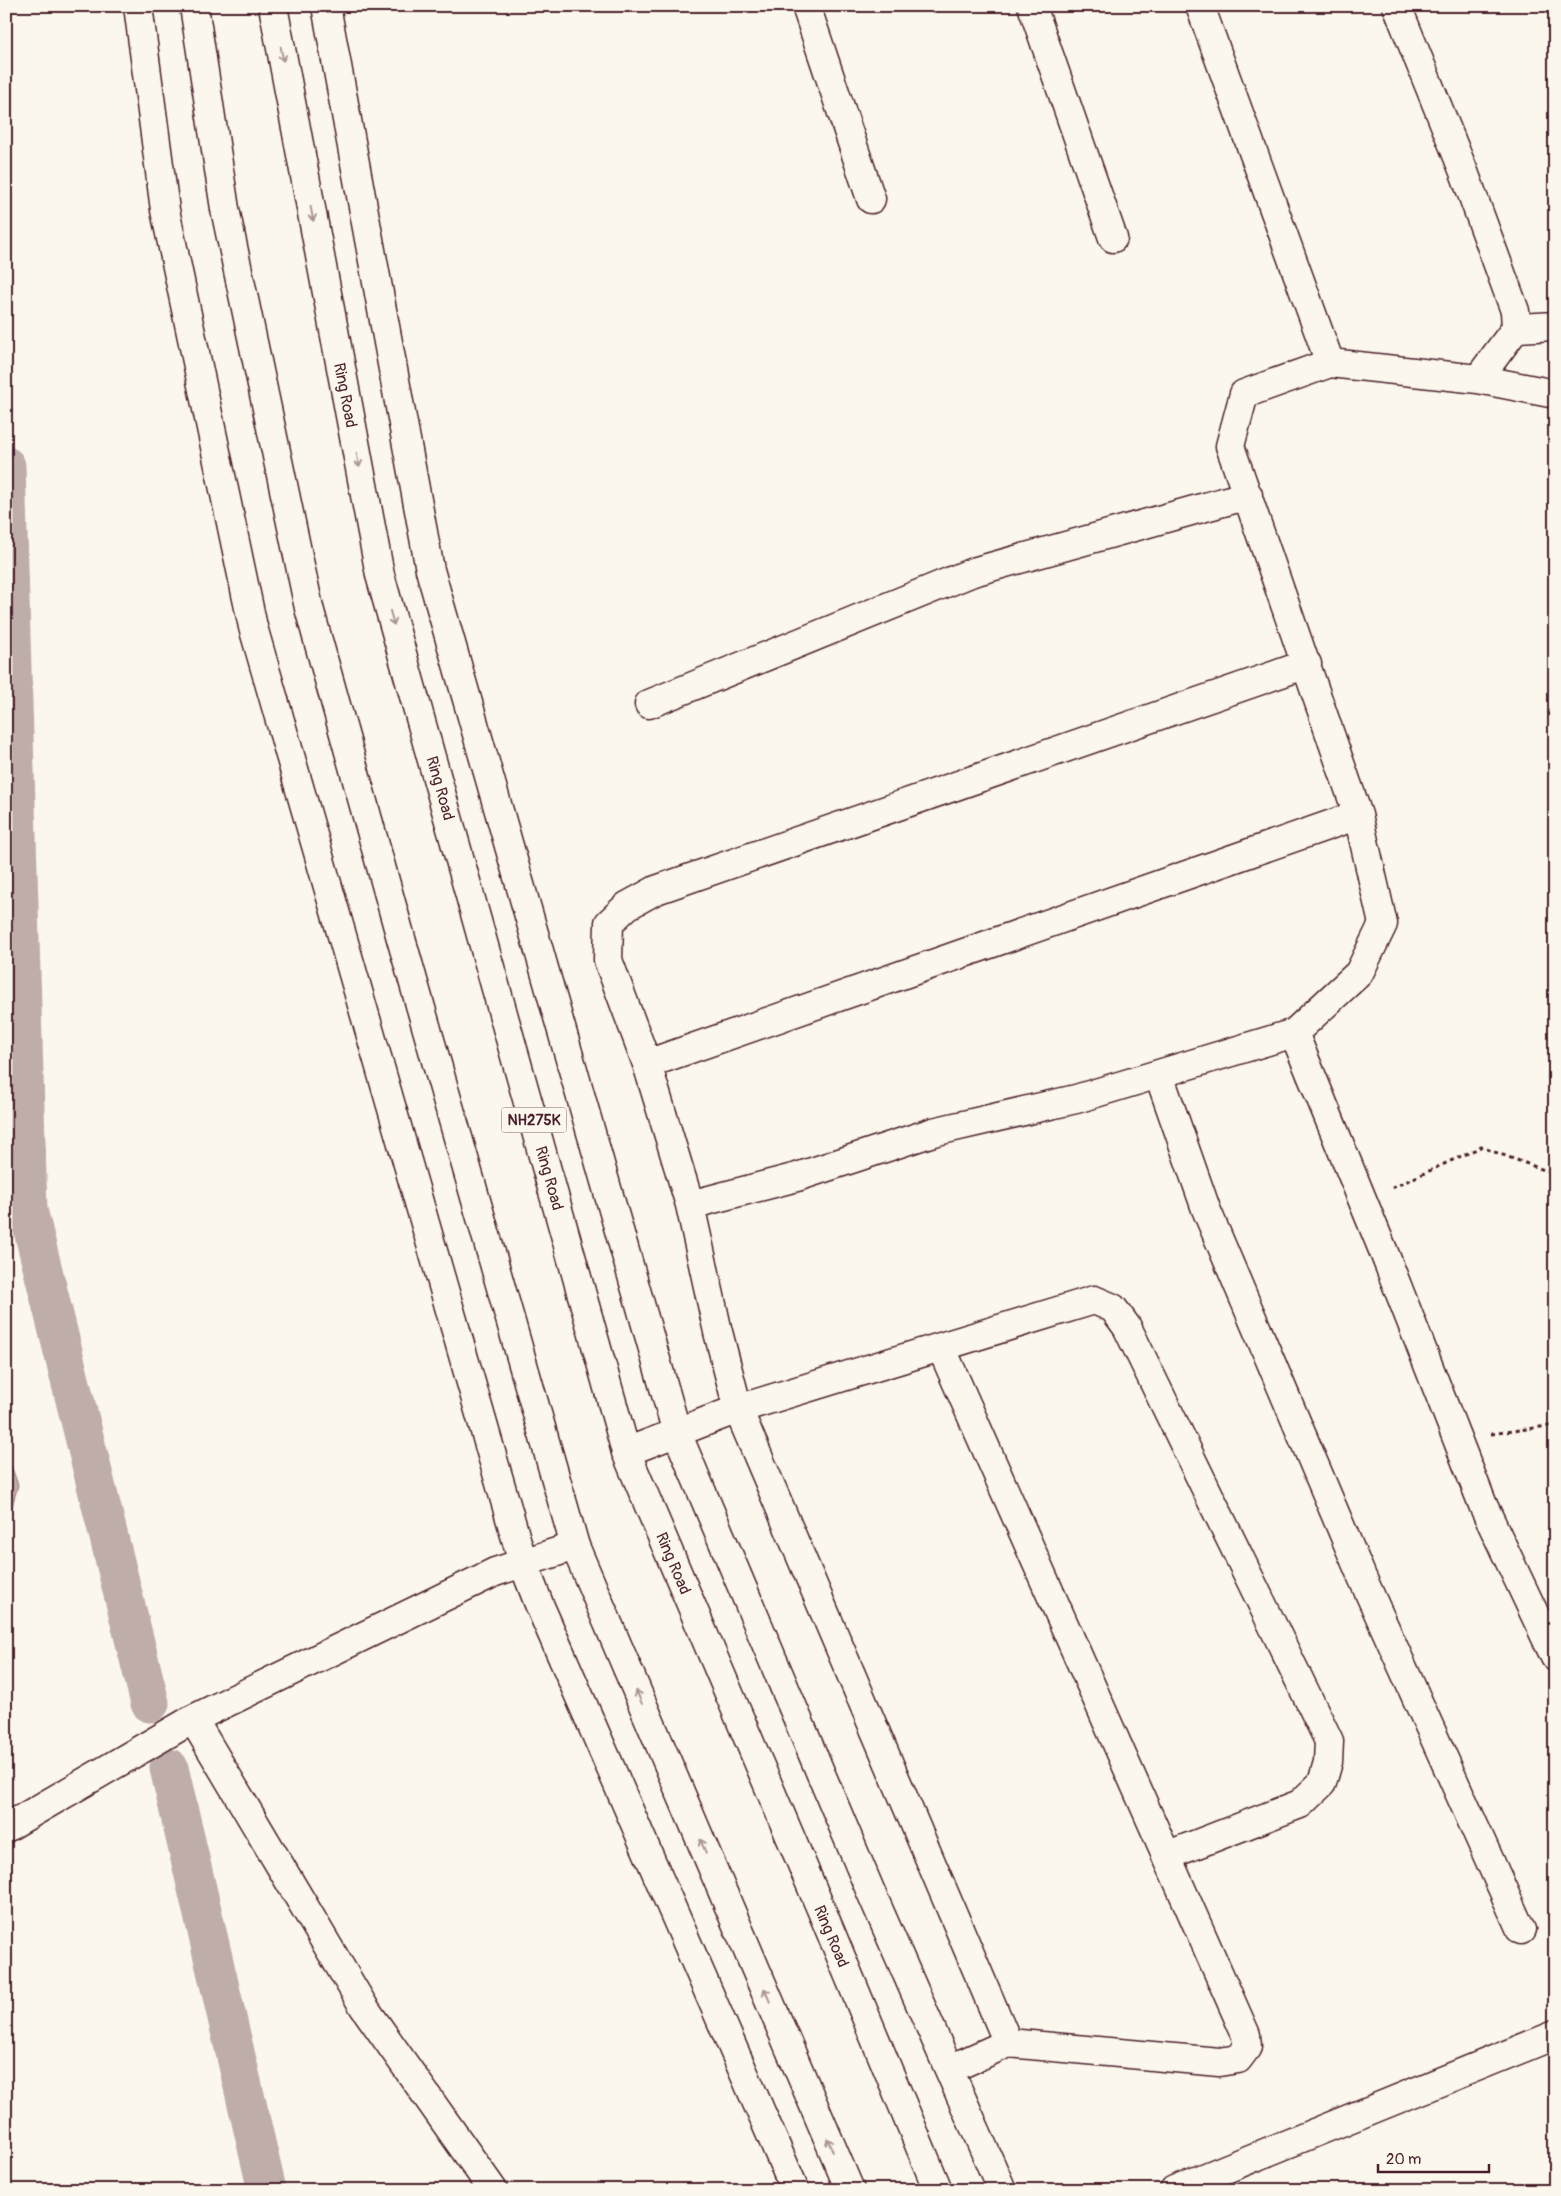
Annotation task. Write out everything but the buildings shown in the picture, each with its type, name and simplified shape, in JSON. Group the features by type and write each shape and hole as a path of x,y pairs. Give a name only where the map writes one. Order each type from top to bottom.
{"main road":[{"path":"138,6 165,210 253,627 523,1563 538,1604 795,2190"},
{"path":"194,6 225,209 309,608 402,942 575,1546 850,2190"},
{"name":"Ring Road","path":"273,6 380,575 626,1452 821,1909 938,2190"},
{"path":"326,6 430,570 677,1433 870,1890 1002,2190"},
{"path":"806,6 871,199"},
{"path":"1032,6 1114,238"},
{"path":"1200,6 1330,363"},
{"path":"1397,6 1464,172 1515,311 1516,328 1478,379"},
{"path":"1516,328 1555,326"},
{"path":"690,1205 797,1177 933,1132 1076,1100 1294,1033 1360,973 1383,924 1358,815 1230,446 1244,394 1330,363 1478,379 1555,394"},
{"path":"649,704 973,572 1248,495"},
{"path":"1008,2043 738,1409 718,1332 690,1205 647,1064 608,960 609,924 627,906 656,890 1307,664"},
{"path":"647,1064 1358,815"},
{"path":"1294,1033 1483,1505 1555,1657"},
{"path":"1160,1075 1214,1227 1362,1577 1520,1930"},
{"path":"626,1452 738,1409 1094,1300 1113,1308 1127,1328 1329,1740 1328,1762 1322,1783 1300,1804 1166,1856"},
{"path":"941,1347 1246,2035 1247,2047 1238,2059 1219,2062 1008,2043 950,2069"},
{"path":"6,1828 193,1719 495,1572 575,1546"},
{"path":"193,1719 364,2007 493,2190"},
{"path":"1174,2190 1555,2035"}],"path":[{"path":"1362,1199 1400,1185 1481,1147 1555,1174"},
{"path":"1454,1430 1497,1435 1555,1425"}],"shaded area":[{"path":"6,1451 18,1485 6,1528"}],"waterway":[{"path":"6,466 28,1210 150,1703"},
{"path":"169,1768 267,2190"}]}
